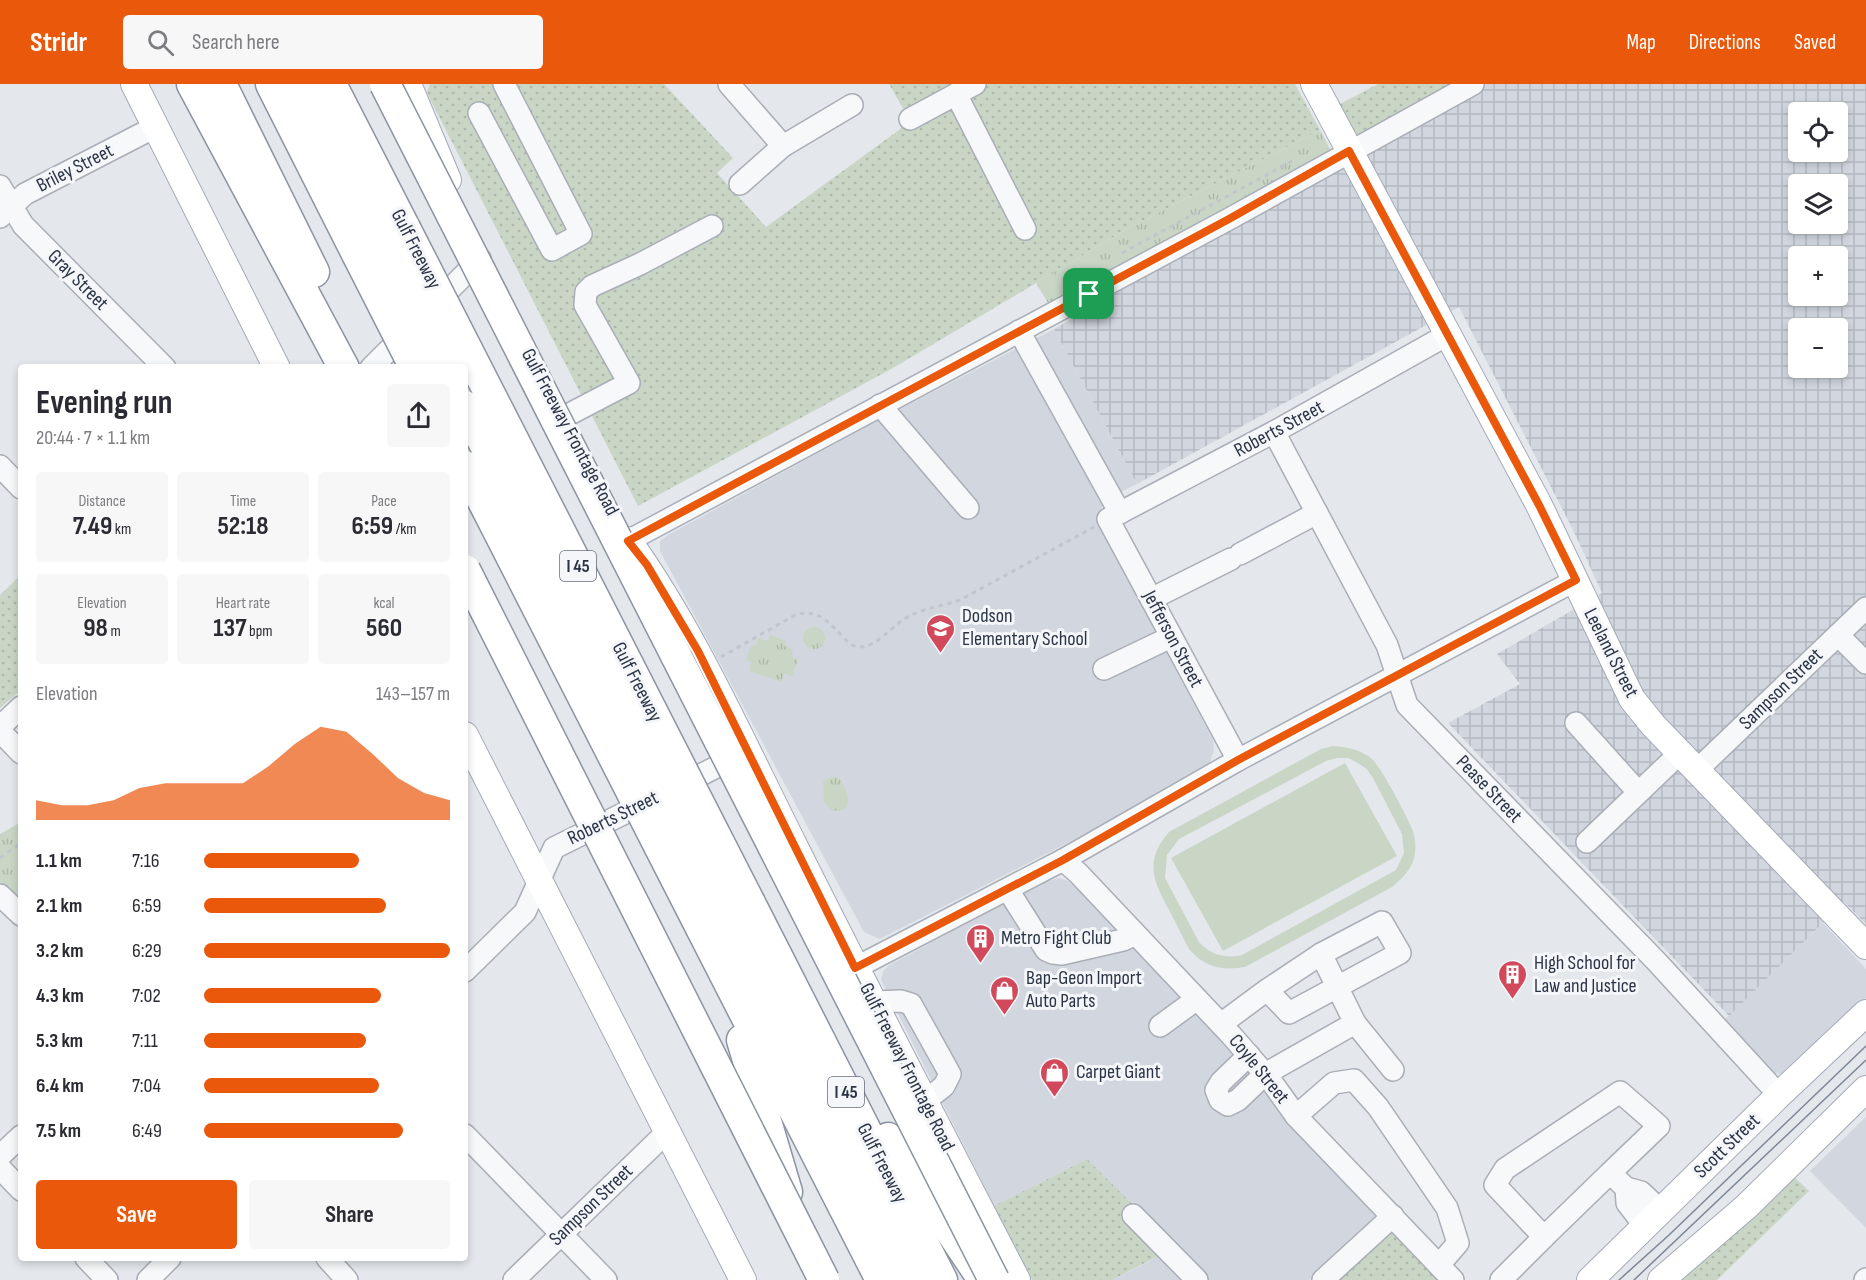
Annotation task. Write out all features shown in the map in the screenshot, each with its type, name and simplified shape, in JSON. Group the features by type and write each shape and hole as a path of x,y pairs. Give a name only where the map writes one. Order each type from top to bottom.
{"highway":[{"path":"192,84 310,285 359,364"},
{"path":"221,84 342,364"},
{"name":"Gulf Freeway","path":"271,84 381,241 443,364"},
{"name":"Gulf Freeway","path":"300,84 444,364"},
{"name":"Gulf Freeway","path":"331,84 381,241 414,364"},
{"path":"385,84 994,1280"},
{"name":"Gulf Freeway","path":"468,412 725,916 719,962 881,1280"},
{"name":"Gulf Freeway","path":"468,412 911,1280"},
{"name":"Gulf Freeway","path":"468,471 725,916 805,1012 942,1280"},
{"path":"468,576 824,1280"},
{"path":"468,589 545,728"},
{"path":"719,962 773,1141 810,1280"},
{"path":"805,1012 983,1280"}],"main road":[{"path":"134,84 275,364"},
{"name":"Gulf Freeway Frontage Road","path":"408,84 480,259 596,485 628,541 647,565 705,666 855,968 1017,1280"},
{"name":"Leeland Street","path":"1314,84 1539,505 1632,699 1653,725 1866,946"},
{"path":"468,741 743,1280"},
{"name":"Scott Street","path":"1590,1280 1866,1013"},
{"path":"1661,1280 1747,1206 1866,1089"}],"street":[{"path":"479,113 552,250 581,234 504,84"},
{"path":"729,84 783,146"},
{"path":"910,119 975,84"},
{"path":"628,541 1229,219 1473,84"},
{"path":"956,94 1025,230"},
{"path":"740,184 783,146 852,105"},
{"name":"Briley Street","path":"5,212 26,194 155,127"},
{"name":"Gray Street","path":"0,186 5,212 23,225 161,364"},
{"path":"562,418 629,383 585,305 586,292 592,286 712,226"},
{"path":"376,364 480,259"},
{"name":"Jefferson Street","path":"1019,331 1114,516 1151,599 1238,760"},
{"name":"Roberts Street","path":"1114,516 1274,432 1447,335"},
{"path":"880,405 968,508"},
{"name":"Pease Street","path":"1274,432 1387,645 1407,705 1657,962 1779,1095"},
{"path":"0,466 18,485"},
{"path":"1151,599 1317,513"},
{"path":"855,968 1008,890 1238,760 1576,580"},
{"name":"Sampson Street","path":"1587,842 1638,792 1688,761 1838,635 1866,608"},
{"path":"1838,635 1866,663"},
{"path":"1104,669 1171,637"},
{"path":"18,710 0,729 18,750"},
{"path":"1576,723 1638,792"},
{"name":"Roberts Street","path":"469,959 525,912 554,848 747,752"},
{"name":"Coyle Street","path":"1063,860 1221,1024 1265,1074 1296,1116 1446,1272"},
{"path":"1008,890 1046,950 1053,953 1062,954 1123,940 1135,934"},
{"path":"0,895 18,912"},
{"path":"1221,1024 1267,990 1321,954 1382,922 1400,953 1289,1013 1267,990"},
{"path":"1321,954 1355,1023 1393,1070"},
{"path":"1160,1026 1197,999"},
{"path":"873,1002 901,1001 910,1004 950,1074 944,1086 925,1101"},
{"path":"890,1035 920,1021"},
{"path":"1249,1055 1221,1082 1216,1090 1220,1100 1228,1105 1238,1100 1265,1074 1355,1023"},
{"path":"1296,1116 1334,1083 1354,1080 1378,1107 1447,1208 1458,1244 1446,1272"},
{"path":"1501,1280 1659,1126 1620,1092 1505,1169 1495,1185 1544,1237"},
{"name":"Sampson Street","path":"514,1280 668,1131"},
{"path":"468,1138 606,1280"},
{"path":"0,1156 18,1139"},
{"path":"0,1167 18,1187"},
{"path":"1610,1173 1626,1188 1641,1192 1653,1218"},
{"path":"1133,1215 1197,1280"},
{"path":"1323,1280 1393,1216"},
{"path":"90,1261 107,1280"},
{"path":"148,1280 167,1261"},
{"path":"330,1261 348,1280"}],"path":[{"path":"705,666 797,614 806,612 816,613 850,644 857,647 865,646 903,619 923,609 960,600 1114,516"},
{"path":"0,858 18,845"}],"shaded area":[{"path":"1481,84 1866,84 1866,924 1844,902 1729,1016 1448,723 1520,684 1497,654 1602,593 1575,534 1459,307 1137,484 1054,329"},
{"name":"Dodson Elementary School","path":"1054,329 1137,484 1110,497 1099,511 1096,520 1213,740 1214,750 1209,765 1077,838 880,939 864,932 660,551 660,541 879,420"},
{"path":"1059,878 1068,881 1083,894 1126,939 1247,1068 1281,1111 1377,1212 1374,1220 1309,1280 1207,1280 1087,1159 994,1206 881,980 888,966 1043,882"},
{"path":"1823,923 1866,969 1866,998 1789,1071 1781,1074 1771,1072 1722,1022"},
{"path":"1866,1117 1866,1228 1810,1171"},
{"path":"1164,1253 1190,1280 1112,1280 1142,1265"}],"green space":[{"path":"430,84 664,84 733,158 717,173 766,227 899,130 909,119 889,84 1295,84 1320,130 1127,229 893,368 638,506 429,97 427,92"},
{"path":"1378,84 1455,84 1357,136 1340,104"},
{"path":"1320,130 1331,151 1051,308 1036,283 1127,229"},
{"path":"18,578 18,693 0,708 0,595"},
{"path":"814,627 822,630 825,638 822,646 814,649 806,646 803,638 806,630"},
{"path":"770,635 786,641 785,646 793,649 791,657 798,659 792,676 784,674 781,682 749,671 751,662 746,660 751,645 756,646 759,638 768,641"},
{"path":"1333,746 1353,749 1363,753 1376,764 1413,831 1415,850 1410,868 1392,887 1245,967 1221,968 1207,964 1189,949 1155,880 1154,862 1161,842 1169,832 1321,749","holes":["1348,758 1367,769 1402,834 1404,853 1396,870 1242,955 1224,956 1208,950 1199,942 1165,878 1167,855 1179,839 1326,761"]},
{"path":"1345,763 1397,856 1223,951 1171,858"},
{"path":"838,777 847,794 847,805 839,811 831,810 824,802 823,781"},
{"path":"18,824 17,897 0,882 0,834"},
{"path":"1087,1159 1135,1207 1164,1253 1112,1280 1032,1280 994,1206"},
{"path":"1794,1177 1809,1191 1717,1280 1674,1280"},
{"path":"1386,1225 1444,1280 1330,1280"}],"tram line":[{"path":"1619,1280 1866,1046"},
{"path":"1634,1280 1866,1060"}],"place":[{"name":"Dodson Elementary School","path":"941,654"},
{"name":"Metro Fight Club","path":"980,964"},
{"name":"High School for Law and Justice","path":"1513,1000"},
{"name":"Bap-Geon Import Auto Parts","path":"1005,1016"},
{"name":"Carpet Giant","path":"1055,1098"}],"route":[{"path":"1349,151 1539,505 1576,580 1238,760 1008,890 855,968 698,651 647,565 628,541 1089,294 1349,151"}]}
